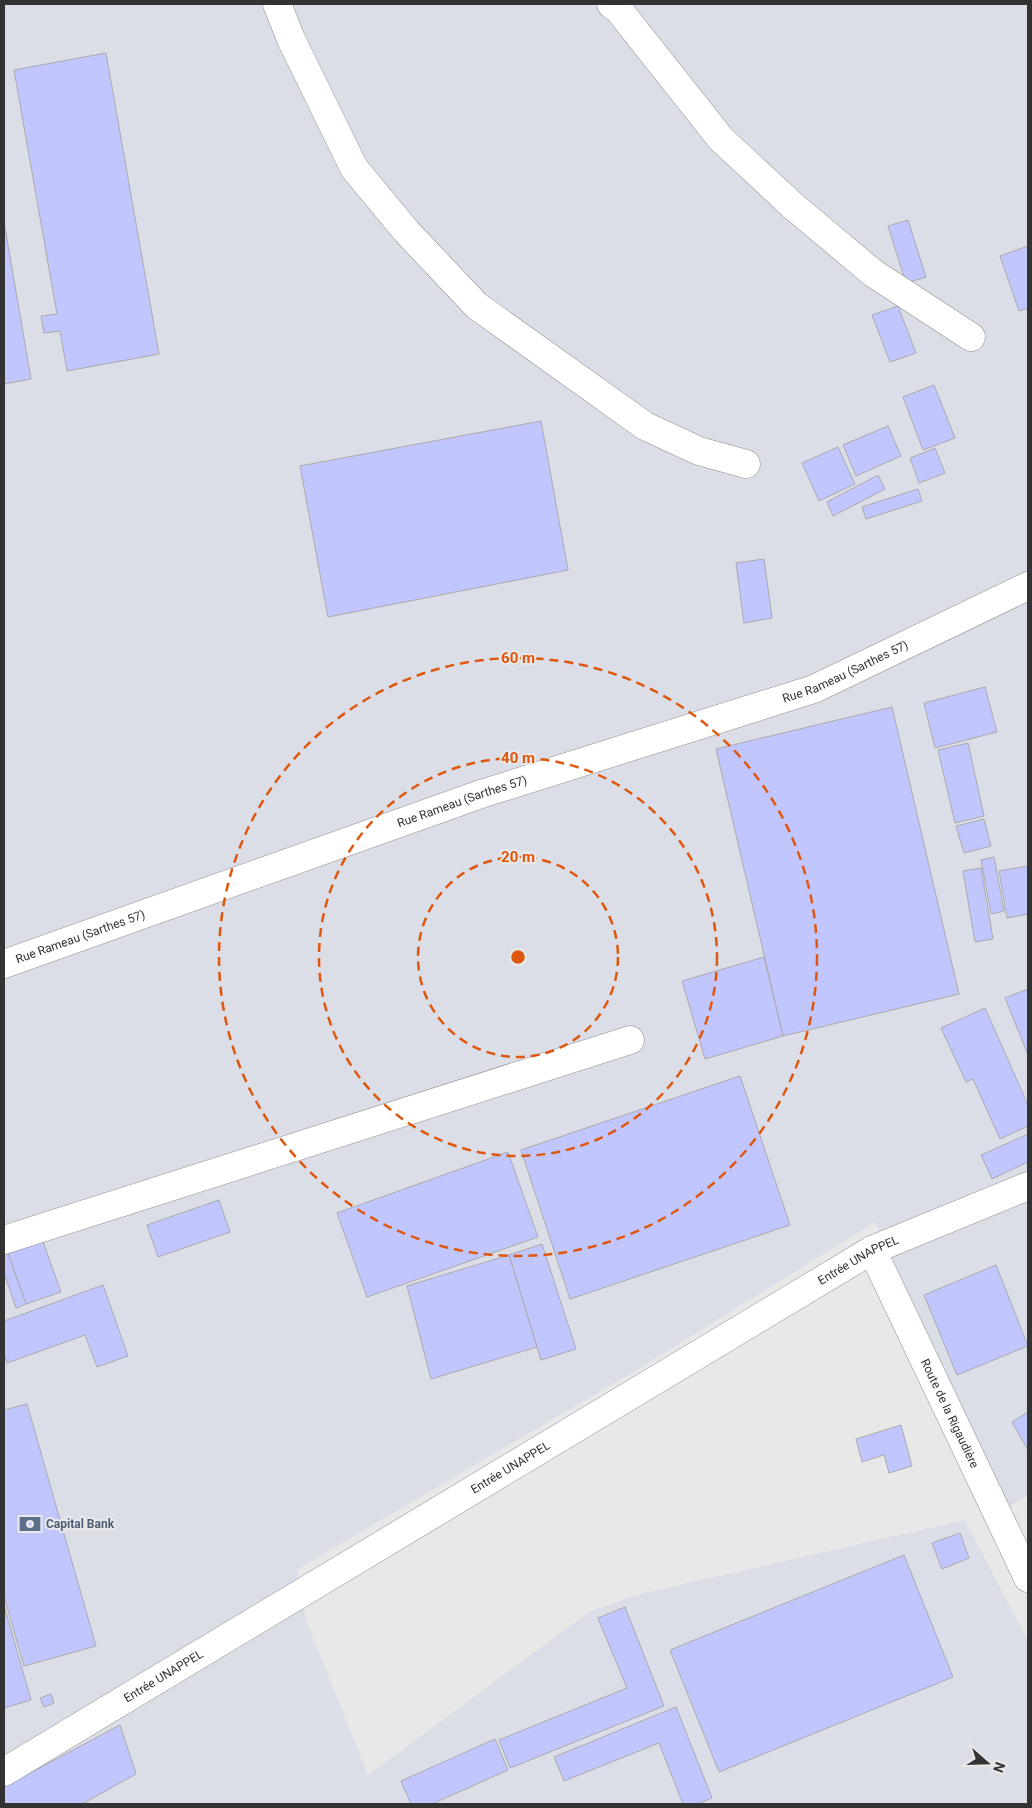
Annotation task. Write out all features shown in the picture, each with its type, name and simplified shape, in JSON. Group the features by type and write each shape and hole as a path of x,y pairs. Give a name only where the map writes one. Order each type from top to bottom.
{"street":[{"path":"277,4 291,39 354,168 407,232 477,306 645,426 699,451 746,464"},
{"path":"610,4 618,9 728,146 792,205 873,274 971,337"},
{"name":"Rue Rameau (Sarthes 57)","path":"4,964 481,794 814,689 1028,586"},
{"path":"4,1240 630,1040"},
{"name":"Entrée UNAPPEL","path":"4,1772 872,1250 1028,1186"},
{"name":"Route de la Rigaudière","path":"872,1250 1028,1578"}],"shaded area":[{"path":"4,4 1028,4 1028,1495 1009,1507 875,1222 645,1365 298,1569 306,1621 368,1775 589,1612 640,1594 965,1520 1028,1641 1028,1804 4,1804"}],"building":[{"path":"106,53 159,354 67,371 60,331 44,333 41,316 57,314 14,70"},
{"path":"908,220 926,277 906,283 888,226"},
{"path":"4,222 31,379 4,384"},
{"path":"1028,246 1028,308 1019,311 1000,256"},
{"path":"898,306 916,353 890,362 872,315"},
{"path":"934,385 955,438 923,450 903,397"},
{"path":"541,421 568,570 328,617 300,466"},
{"path":"888,426 901,456 856,476 843,445"},
{"path":"838,447 855,484 819,501 802,463"},
{"path":"935,448 945,473 919,483 910,458"},
{"path":"878,475 885,489 833,516 827,502"},
{"path":"918,489 922,501 866,519 862,507"},
{"path":"764,559 772,618 744,623 736,563"},
{"path":"985,687 997,732 935,748 924,703"},
{"path":"892,707 959,994 783,1036 716,749"},
{"path":"968,743 984,816 955,823 938,750"},
{"path":"984,819 991,846 964,853 956,826"},
{"path":"994,857 1004,911 991,914 981,860"},
{"path":"1028,866 1028,914 1007,918 999,871"},
{"path":"981,868 993,939 975,942 963,871"},
{"path":"764,957 783,1036 705,1059 682,981"},
{"path":"1028,989 1028,1055 1005,998"},
{"path":"985,1008 1028,1105 1028,1126 1000,1139 973,1079 966,1082 941,1028"},
{"path":"740,1076 790,1225 570,1299 521,1150"},
{"path":"1028,1134 1028,1162 992,1179 981,1155"},
{"path":"508,1152 538,1237 367,1297 337,1213"},
{"path":"219,1200 230,1232 158,1257 147,1225"},
{"path":"41,1236 61,1292 26,1304 6,1248"},
{"path":"542,1244 576,1349 541,1360 509,1255"},
{"path":"6,1248 26,1304 16,1308 4,1273 4,1249"},
{"path":"509,1255 537,1347 431,1379 407,1286"},
{"path":"996,1265 1028,1346 957,1375 924,1295"},
{"path":"103,1285 128,1356 97,1367 85,1335 7,1363 4,1354 4,1321"},
{"path":"27,1404 96,1646 24,1666 4,1596 4,1410"},
{"path":"1028,1412 1028,1450 1012,1422"},
{"path":"901,1425 912,1466 889,1473 884,1455 862,1462 856,1439"},
{"path":"960,1533 969,1558 942,1569 932,1543"},
{"path":"904,1555 953,1677 719,1772 670,1650"},
{"path":"4,1605 31,1700 4,1708"},
{"path":"625,1607 664,1706 510,1768 499,1740 627,1688 598,1618"},
{"path":"51,1694 54,1703 44,1707 40,1698"},
{"path":"676,1707 712,1798 697,1804 683,1804 659,1743 564,1781 554,1757"},
{"path":"120,1725 136,1774 82,1804 4,1804 4,1787"},
{"path":"495,1739 508,1770 432,1804 411,1804 401,1781"}],"place":[{"name":"Capital Bank","path":"30,1524"}]}
